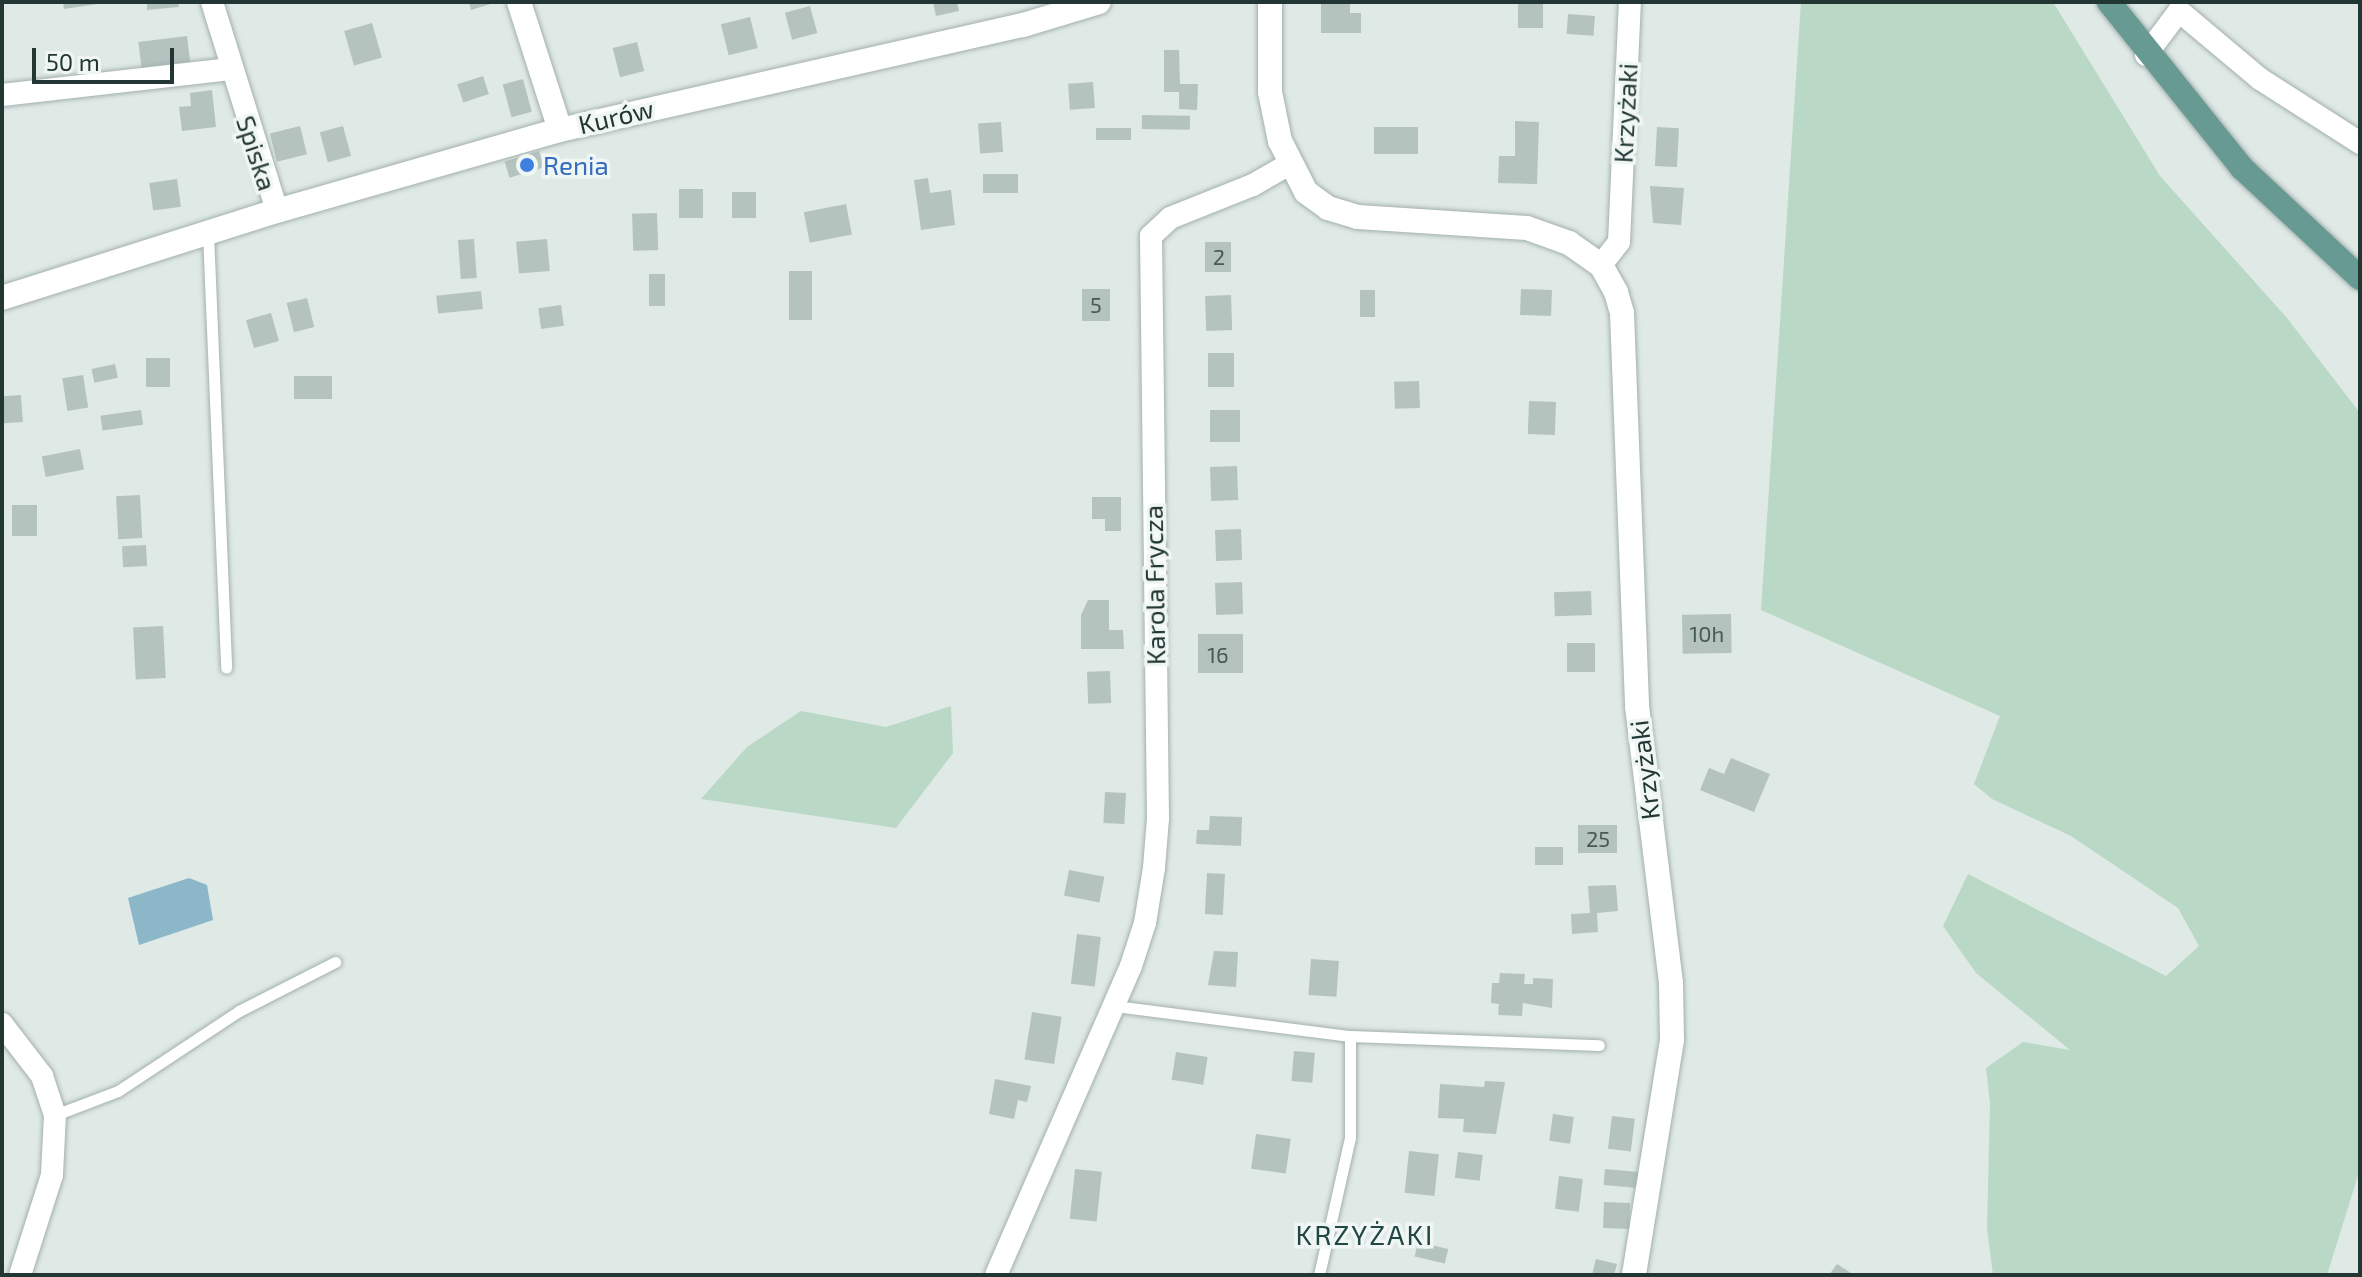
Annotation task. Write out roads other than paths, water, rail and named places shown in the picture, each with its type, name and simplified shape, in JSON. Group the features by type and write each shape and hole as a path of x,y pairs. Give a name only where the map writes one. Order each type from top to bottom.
{"main road":[{"path":"2109,2 2146,55 2242,168 2360,278"}],"street":[{"name":"Spiska","path":"212,2 277,211"},
{"path":"519,2 560,130"},
{"name":"Kurów","path":"2,298 277,211 560,130 1023,25 1099,2"},
{"path":"1270,2 1270,92 1280,141 1306,192 1328,208 1358,217 1527,228 1569,243 1601,265"},
{"name":"Krzyżaki","path":"1630,2 1619,242 1601,265 1622,313 1637,706 1671,983 1672,1040 1634,1275"},
{"path":"2146,55 2179,11 2260,79 2360,143"},
{"path":"2,95 231,69"},
{"name":"Karola Frycza","path":"996,1275 1079,1080 1115,1006 1145,923 1158,818 1148,309 1151,236 1160,223 1253,185 1291,163"},
{"path":"2,1024 42,1076 55,1115 52,1175 20,1275"}],"lane":[{"path":"208,232 226,668"},
{"path":"55,1115 118,1091 239,1011 335,962"},
{"path":"1115,1006 1350,1036 1599,1045"},
{"path":"1319,1275 1350,1137 1350,1036"}],"water":[{"path":"189,878 207,885 213,920 139,945 128,898"}],"place":[{"name":"Renia","path":"527,165"}],"district":[{"name":"KRZYŻAKI","path":"1365,1234"}]}
